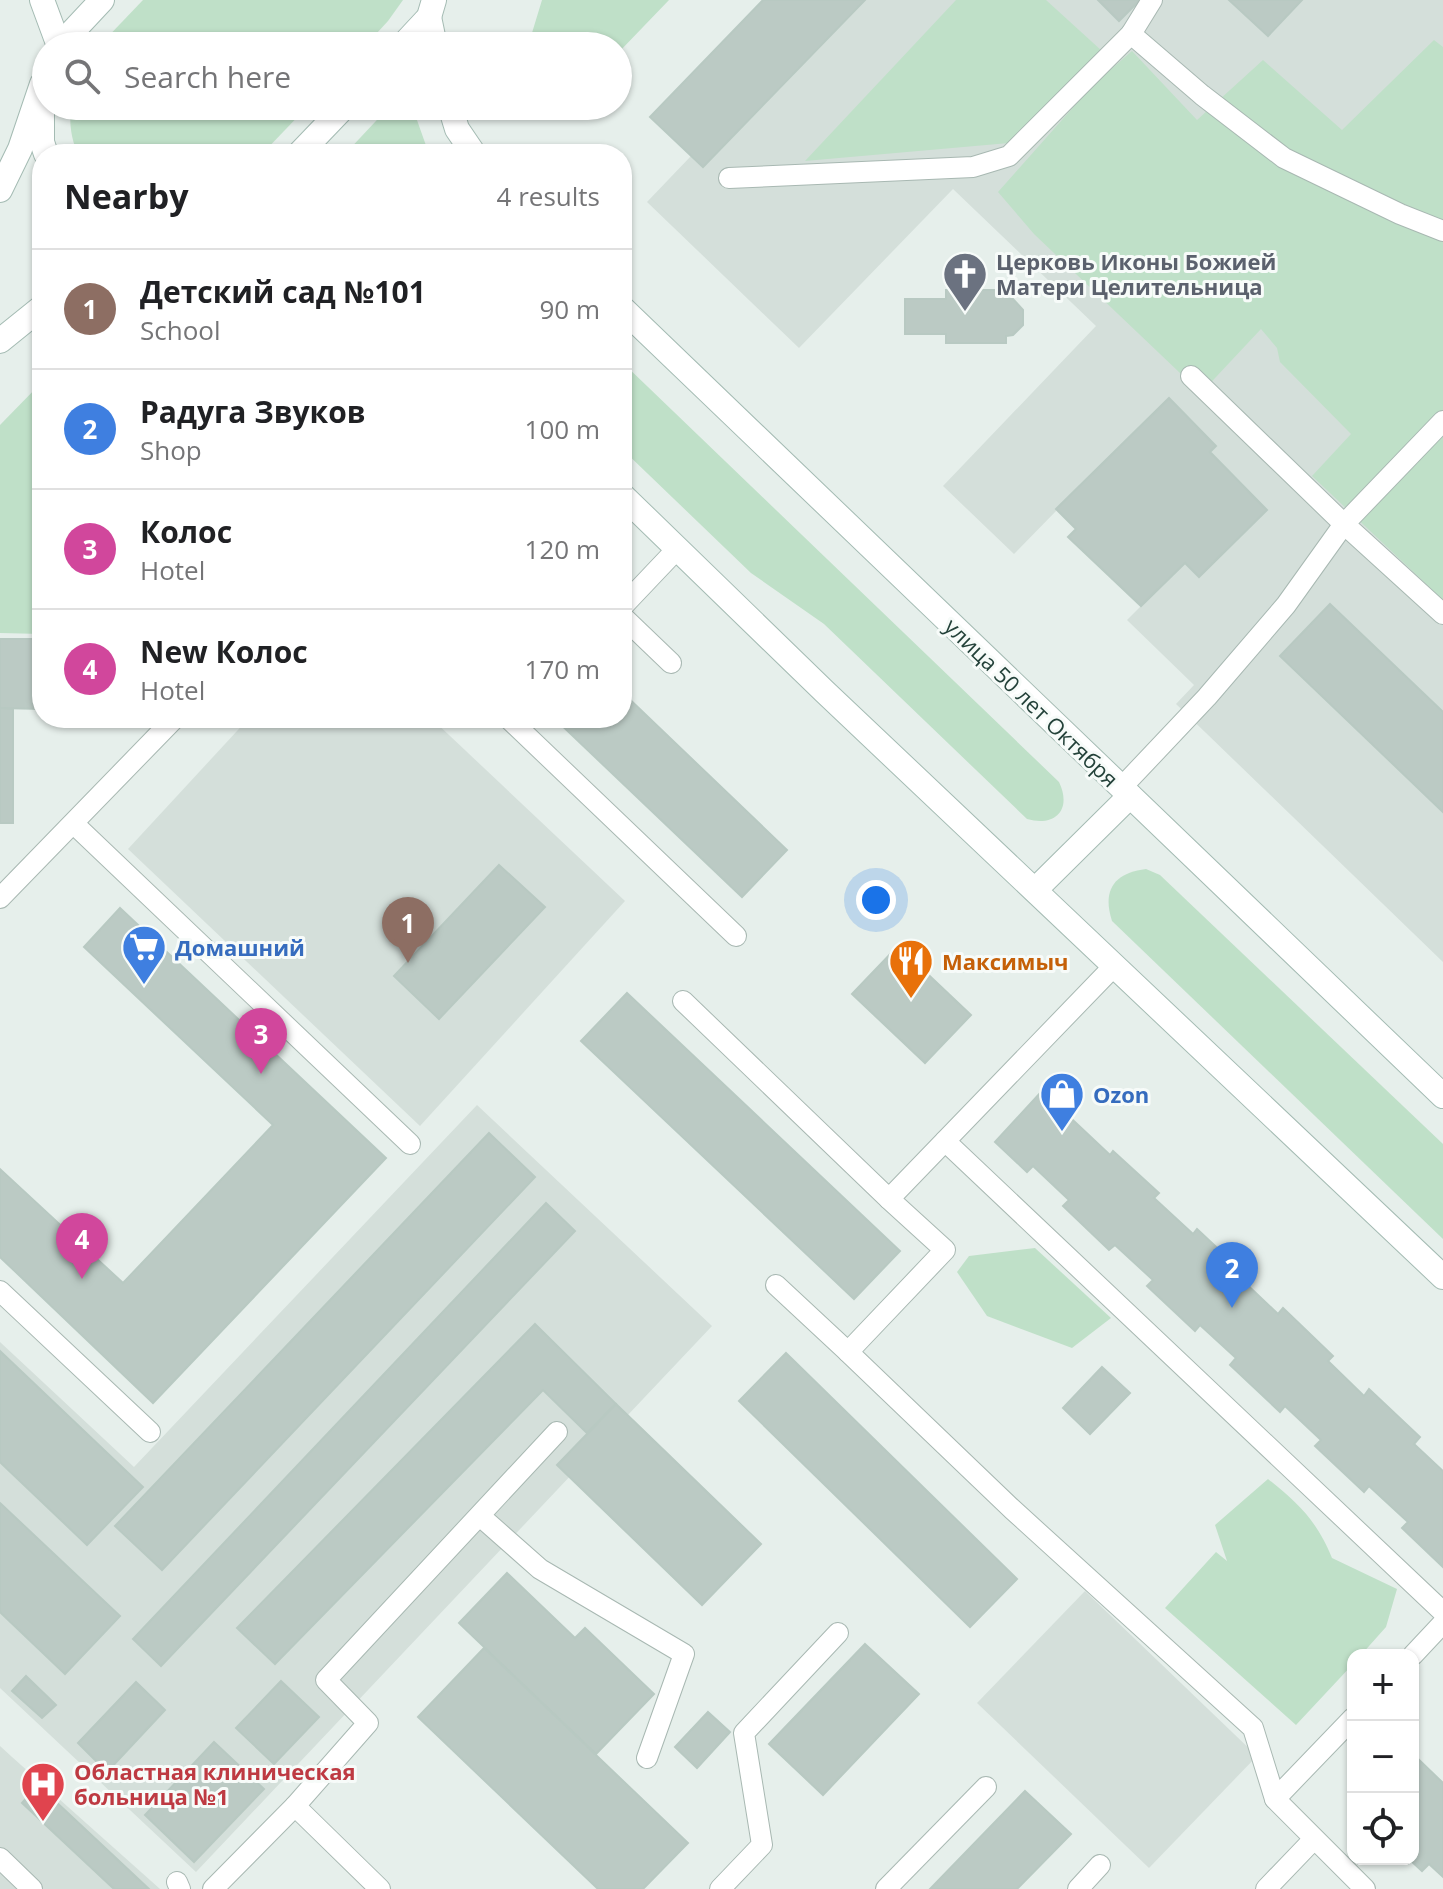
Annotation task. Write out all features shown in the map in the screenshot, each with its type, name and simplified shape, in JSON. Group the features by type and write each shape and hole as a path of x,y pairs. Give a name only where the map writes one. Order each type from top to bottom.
{"main road":[{"path":"42,0 54,32"},
{"path":"72,32 102,0"},
{"path":"413,32 431,9"},
{"path":"431,9 433,32"},
{"path":"0,190 20,149 32,114"},
{"path":"43,120 43,144"},
{"path":"309,144 332,120"},
{"path":"454,120 467,144"},
{"path":"0,341 32,315"},
{"name":"улица 50 лет Октября","path":"632,318 1442,1093"},
{"path":"632,505 1443,1277"},
{"path":"1035,890 1126,792"}],"lane":[{"path":"729,178 973,167 1009,156 1131,34 1152,0"},
{"path":"1131,34 1202,95 1284,158 1400,214 1443,231"},
{"path":"1191,376 1344,524 1443,614"},
{"path":"1126,792 1286,605 1344,524 1443,421"},
{"path":"632,596 677,549"},
{"path":"632,626 671,663"},
{"path":"0,898 165,728"},
{"path":"518,728 736,936"},
{"path":"74,824 410,1144"},
{"path":"889,1199 1115,965"},
{"path":"683,1001 945,1250 848,1352"},
{"path":"945,1141 1443,1612"},
{"path":"776,1285 1012,1509 1253,1728 1275,1799 1365,1889"},
{"path":"0,1291 150,1432"},
{"path":"213,1889 295,1806 368,1723 326,1680 557,1432"},
{"path":"480,1516 540,1569 684,1654 647,1758"},
{"path":"1419,1649 1443,1623"},
{"path":"720,1889 762,1845 744,1733 838,1633"},
{"path":"1275,1799 1350,1721"},
{"path":"886,1889 986,1787"},
{"path":"295,1806 380,1889"},
{"path":"1266,1889 1314,1839"},
{"path":"0,1858 32,1889"},
{"path":"1078,1889 1100,1865"}],"shaded area":[{"path":"763,0 1443,0 1443,962 1176,704 1194,685 1127,620 1141,606 1068,537 1076,528 1057,510 1014,554 943,486 1096,326 953,189 799,348 647,202 691,156 650,117"},
{"path":"240,728 442,728 625,901 420,1126 128,849"},
{"path":"477,1105 712,1326 196,1872 0,1688 0,1342 134,1467"},
{"path":"1085,1591 1257,1756 1149,1868 977,1703"},
{"name":"Областная клиническая больница №1","path":"0,1746 12,1757 160,1889 0,1889"}],"green space":[{"path":"143,0 403,0 378,32 112,32"},
{"path":"542,0 669,0 632,38 632,32 532,32"},
{"path":"956,0 1046,0 1102,51 1009,143 805,161"},
{"path":"1434,40 1443,47 1443,600 1312,476 1351,434 1280,362 1277,348 1261,329 1201,393 1034,234 998,192 1093,85 1132,51 1197,120 1263,60 1342,130"},
{"path":"70,120 295,120 272,144 74,144"},
{"path":"377,120 417,120 425,144 354,144"},
{"path":"632,372 1059,782 1064,800 1059,814 1046,820 1027,819 824,624 751,573 632,459"},
{"path":"32,392 32,634 0,633 0,425"},
{"path":"1146,869 1160,875 1443,1144 1443,1239 1112,921 1109,900 1113,885 1126,874"},
{"path":"1035,1248 1111,1318 1072,1348 987,1316 957,1272 969,1256"},
{"path":"1268,1479 1306,1514 1332,1558 1397,1589 1386,1627 1366,1649 1347,1649 1347,1670 1296,1725 1165,1608 1216,1552 1227,1561 1215,1525"}],"building":[{"path":"763,0 865,0 703,167 650,117"},
{"path":"1098,0 1140,0 1119,21"},
{"path":"1229,0 1302,0 1268,36"},
{"name":"Церковь Иконы Божией Матери Целительница","path":"946,290 1006,290 1006,298 1013,299 1023,310 1023,325 1013,335 1006,336 1006,343 946,343 946,334 905,334 905,299 946,299"},
{"path":"1169,398 1216,446 1210,452 1267,510 1199,577 1185,563 1141,606 1068,537 1076,529 1056,509"},
{"path":"1330,604 1443,712 1443,812 1280,656"},
{"path":"0,639 32,639 32,709 0,708"},
{"path":"632,702 787,850 742,897 565,728 632,728"},
{"path":"0,708 13,709 13,823 0,823"},
{"path":"499,865 545,907 439,1019 394,976"},
{"path":"120,908 386,1158 153,1403 0,1257 0,1169 123,1283 273,1125 84,947"},
{"path":"898,946 971,1015 925,1063 852,994"},
{"path":"627,993 900,1251 854,1299 581,1041"},
{"path":"1042,1091 1110,1155 1113,1151 1159,1193 1154,1198 1193,1234 1197,1229 1245,1274 1240,1278 1278,1314 1283,1308 1333,1356 1328,1361 1364,1396 1369,1389 1420,1437 1414,1444 1443,1471 1443,1567 1402,1528 1408,1522 1369,1486 1364,1492 1315,1446 1321,1440 1285,1406 1280,1412 1230,1365 1236,1358 1200,1325 1195,1331 1147,1286 1153,1280 1115,1245 1109,1250 1063,1206 1069,1200 1033,1166 1027,1172 995,1142"},
{"path":"489,1133 535,1177 162,1570 115,1526"},
{"path":"546,1203 575,1231 161,1666 133,1639"},
{"path":"535,1324 616,1404 587,1433 543,1390 275,1664 237,1628"},
{"path":"0,1351 143,1487 87,1545 0,1462"},
{"path":"786,1353 1017,1579 970,1627 739,1401"},
{"path":"1102,1367 1130,1393 1090,1434 1063,1408"},
{"path":"616,1404 761,1544 702,1605 557,1465"},
{"path":"0,1503 120,1616 65,1674 0,1612"},
{"path":"507,1573 575,1638 585,1628 654,1694 596,1754 459,1623"},
{"path":"865,1644 919,1694 823,1795 769,1744"},
{"path":"484,1648 688,1843 643,1889 598,1889 418,1717"},
{"path":"26,1676 56,1705 42,1718 12,1691"},
{"path":"281,1681 319,1717 274,1764 236,1728"},
{"path":"136,1682 165,1710 107,1772 78,1743"},
{"path":"708,1712 730,1732 697,1768 675,1747"},
{"path":"214,1742 264,1789 194,1862 145,1815"},
{"path":"1419,1760 1443,1783 1443,1877 1429,1864 1422,1871 1416,1865 1419,1865"},
{"path":"38,1785 149,1889 114,1889 22,1803"},
{"path":"1025,1791 1071,1834 1017,1889 930,1889"}],"place":[{"name":"Церковь Иконы Божией Матери Целительница","path":"965,313"},
{"name":"Детский сад №101","path":"408,963"},
{"name":"Домашний","path":"144,986"},
{"name":"Максимыч","path":"911,1000"},
{"name":"Колос","path":"261,1074"},
{"name":"Ozon","path":"1062,1133"},
{"name":"New Колос","path":"82,1279"},
{"name":"Радуга Звуков","path":"1232,1308"},
{"name":"Областная клиническая больница №1","path":"43,1823"}]}
